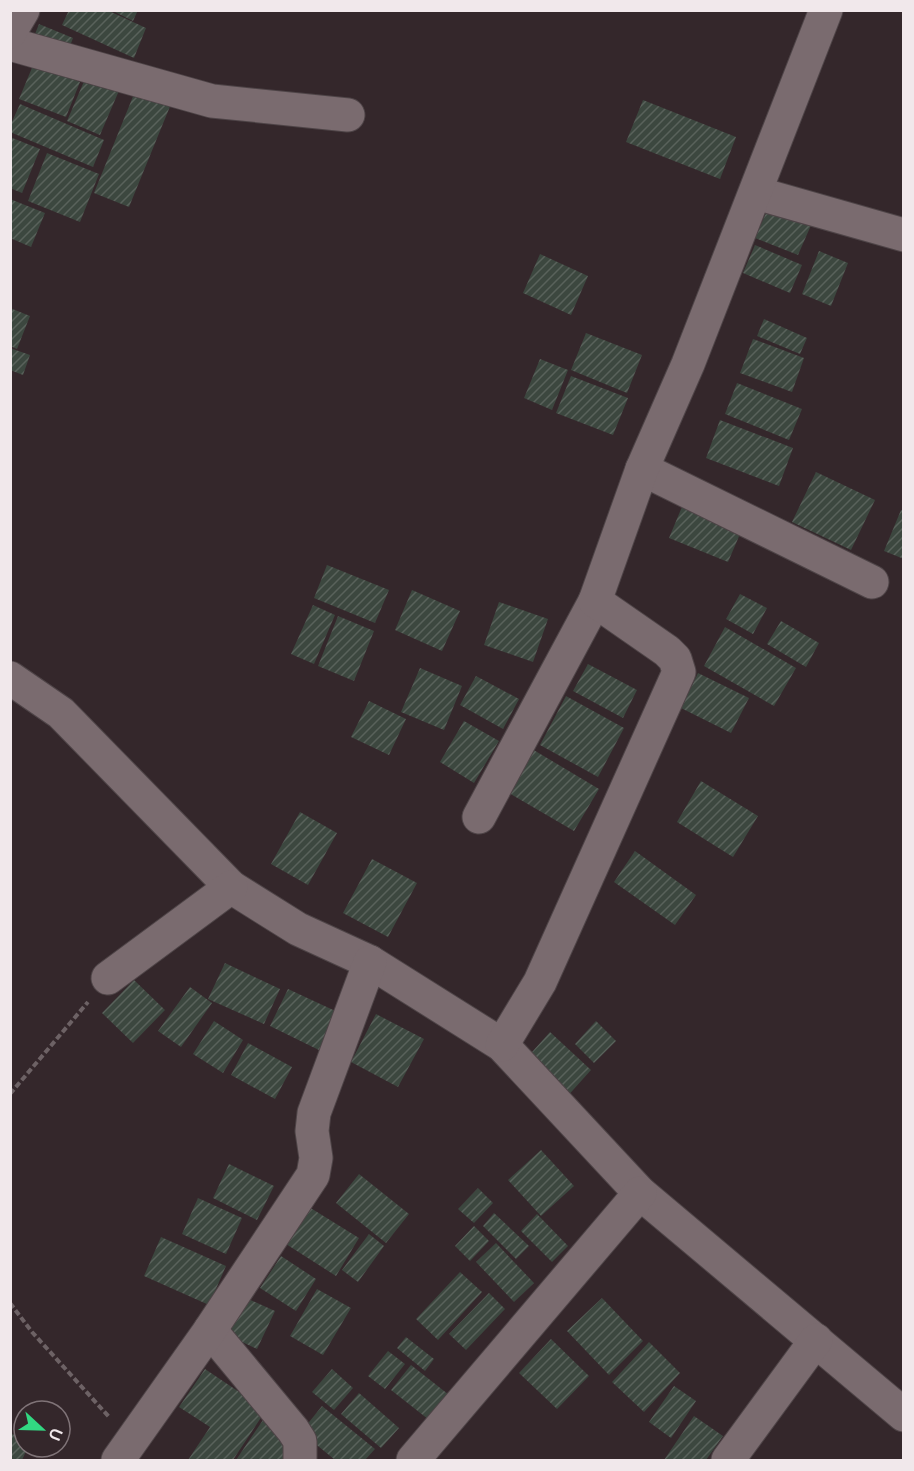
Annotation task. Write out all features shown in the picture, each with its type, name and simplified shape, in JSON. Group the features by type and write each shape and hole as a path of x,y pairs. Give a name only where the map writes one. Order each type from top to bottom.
{"street":[{"path":"10,32 23,10"},
{"path":"479,817 595,601 642,469 688,364 826,10"},
{"path":"10,44 212,100 348,115"},
{"path":"756,193 903,235"},
{"path":"642,469 872,582"},
{"path":"502,1045 540,982 679,672 675,659 667,651 595,601"},
{"path":"10,678 61,713 231,887 298,929 370,962 502,1045 640,1193 903,1415"},
{"path":"108,978 231,887"},
{"path":"125,1451 314,1175 316,1158 312,1131 314,1113 370,962"},
{"path":"413,1461 640,1193"},
{"path":"210,1330 293,1430 300,1441 300,1461"},
{"path":"728,1461 816,1340"}],"path":[{"path":"10,1094 108,978"},
{"path":"10,1303 125,1451"}],"building":[{"path":"69,10 107,10 146,28 134,58 62,25"},
{"path":"111,10 138,10 133,21"},
{"path":"39,24 73,38 65,59 31,44"},
{"path":"34,63 80,82 66,117 19,99"},
{"path":"88,72 121,86 100,135 67,121"},
{"path":"136,89 171,104 129,207 94,193"},
{"path":"643,100 736,137 720,179 626,142"},
{"path":"20,104 104,140 93,167 10,132 10,126"},
{"path":"10,137 40,149 22,193 10,188"},
{"path":"47,153 99,174 80,222 28,201"},
{"path":"10,199 45,213 31,247 10,238"},
{"path":"769,206 812,223 798,255 755,238"},
{"path":"755,245 802,265 790,293 743,273"},
{"path":"819,251 848,263 831,306 802,294"},
{"path":"540,254 588,276 571,315 523,293"},
{"path":"10,308 30,316 17,349 10,346"},
{"path":"764,319 807,338 800,354 757,336"},
{"path":"586,333 642,355 627,393 571,370"},
{"path":"753,339 804,358 792,392 740,373"},
{"path":"10,348 30,355 23,375 10,370"},
{"path":"540,359 568,370 552,410 524,398"},
{"path":"571,376 628,398 613,435 556,413"},
{"path":"737,383 802,409 789,440 725,414"},
{"path":"720,420 793,448 779,486 706,458"},
{"path":"816,472 875,500 851,550 792,522"},
{"path":"684,502 743,527 728,562 669,538"},
{"path":"901,510 904,511 904,559 884,551"},
{"path":"327,565 389,590 375,623 314,598"},
{"path":"412,590 460,611 442,651 395,630"},
{"path":"740,594 767,608 753,634 726,619"},
{"path":"499,602 548,619 533,662 484,645"},
{"path":"313,605 335,615 314,664 291,654"},
{"path":"338,616 374,631 354,681 318,666"},
{"path":"781,621 819,643 806,667 767,644"},
{"path":"725,627 796,668 774,706 704,666"},
{"path":"588,664 637,690 623,718 573,691"},
{"path":"420,668 462,686 444,730 401,712"},
{"path":"698,673 749,698 731,733 681,708"},
{"path":"476,676 519,699 503,729 460,705"},
{"path":"566,696 624,728 598,777 540,745"},
{"path":"369,701 406,719 389,755 351,737"},
{"path":"464,721 499,741 474,783 440,762"},
{"path":"532,749 599,789 574,831 507,792"},
{"path":"701,781 758,816 733,857 677,822"},
{"path":"300,812 337,833 308,885 271,864"},
{"path":"635,851 696,895 675,925 614,882"},
{"path":"372,859 417,883 388,937 343,913"},
{"path":"225,963 280,989 264,1024 208,999"},
{"path":"134,980 165,1010 133,1043 102,1013"},
{"path":"190,987 212,1003 181,1047 158,1031"},
{"path":"288,989 344,1015 325,1053 270,1026"},
{"path":"376,1014 424,1039 398,1087 351,1062"},
{"path":"214,1021 243,1040 223,1073 193,1054"},
{"path":"596,1021 616,1041 594,1063 575,1044"},
{"path":"550,1032 591,1070 565,1099 524,1061"},
{"path":"248,1043 292,1067 275,1099 231,1075"},
{"path":"541,1150 574,1186 541,1216 508,1180"},
{"path":"229,1164 274,1186 257,1220 213,1198"},
{"path":"359,1174 409,1214 386,1243 336,1203"},
{"path":"478,1188 493,1203 474,1223 458,1209"},
{"path":"198,1198 242,1218 226,1254 182,1234"},
{"path":"309,1207 359,1238 336,1276 286,1244"},
{"path":"494,1213 529,1246 516,1259 483,1226"},
{"path":"537,1214 568,1246 552,1262 521,1231"},
{"path":"474,1226 489,1241 470,1261 455,1246"},
{"path":"369,1234 384,1246 358,1282 342,1270"},
{"path":"161,1237 226,1266 209,1305 144,1276"},
{"path":"496,1243 534,1283 514,1302 476,1262"},
{"path":"281,1256 316,1279 296,1311 260,1288"},
{"path":"460,1272 482,1292 438,1340 416,1319"},
{"path":"317,1289 351,1308 323,1355 290,1336"},
{"path":"489,1293 505,1309 466,1350 449,1334"},
{"path":"244,1297 275,1311 257,1349 227,1335"},
{"path":"602,1298 643,1341 609,1375 567,1331"},
{"path":"406,1337 434,1359 425,1371 397,1348"},
{"path":"551,1339 589,1376 557,1409 519,1373"},
{"path":"649,1342 680,1373 644,1412 612,1382"},
{"path":"388,1351 405,1364 385,1389 368,1376"},
{"path":"411,1365 453,1398 433,1423 391,1390"},
{"path":"205,1369 266,1410 233,1460 188,1460 210,1427 179,1407"},
{"path":"332,1369 353,1388 334,1410 312,1392"},
{"path":"674,1386 696,1401 671,1438 649,1422"},
{"path":"359,1393 399,1428 381,1448 341,1414"},
{"path":"322,1406 375,1449 365,1460 335,1460 301,1432"},
{"path":"694,1416 723,1436 706,1460 664,1460"},
{"path":"263,1420 297,1442 285,1460 236,1460"},
{"path":"10,1433 12,1434 12,1459 22,1459 10,1460"}]}
